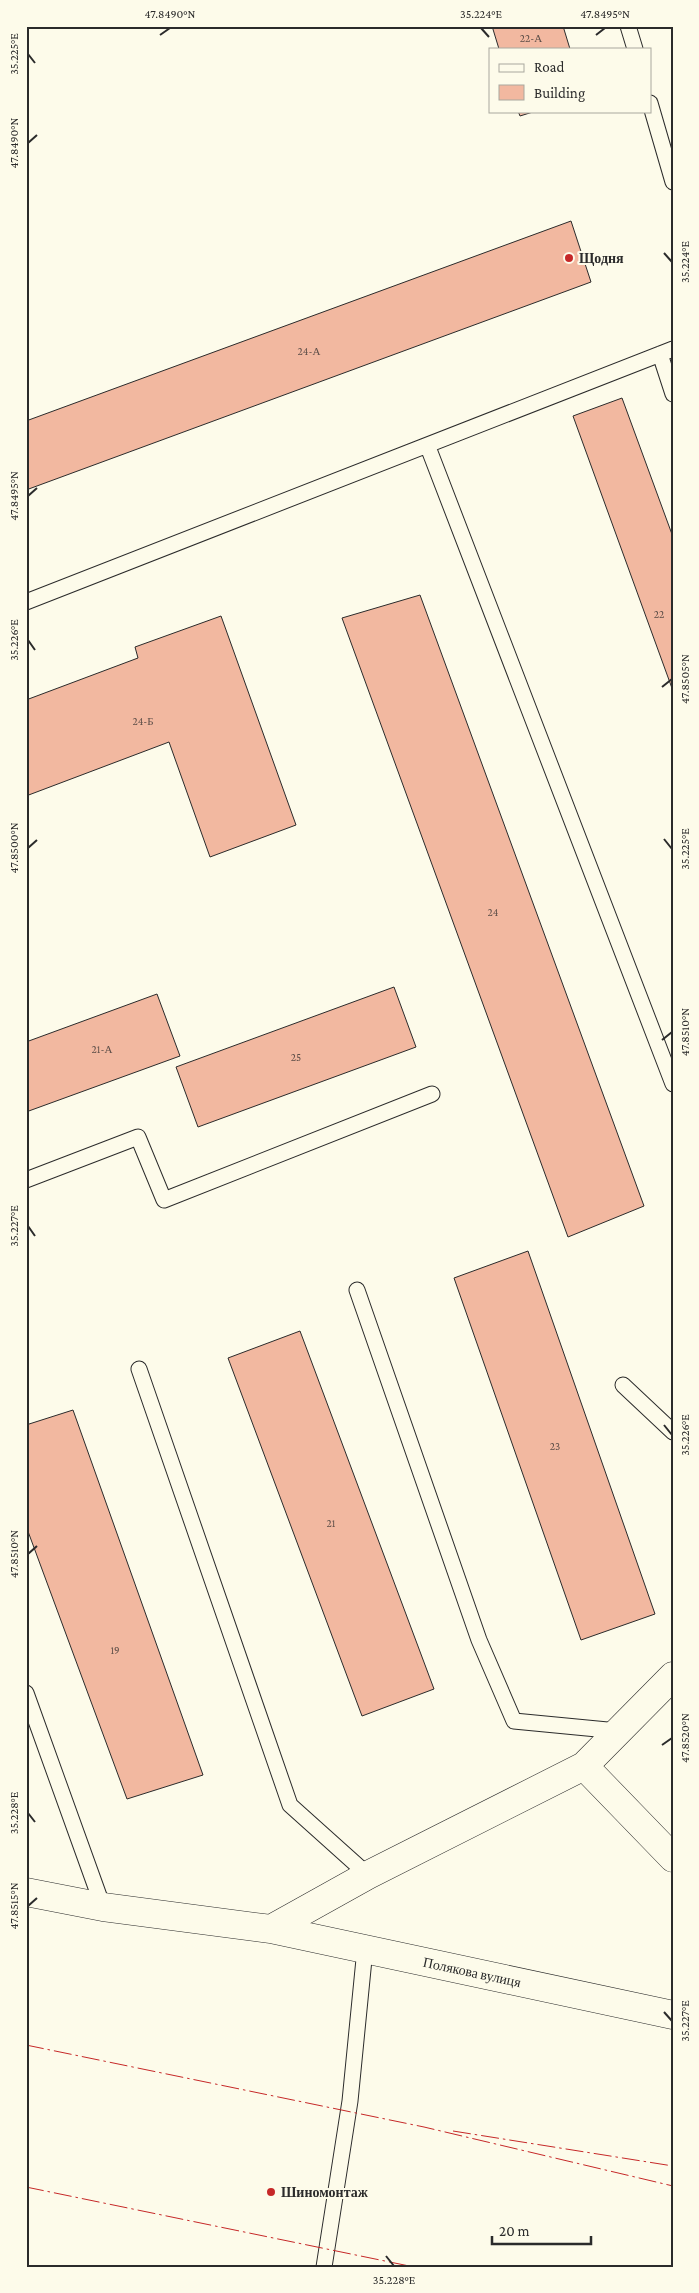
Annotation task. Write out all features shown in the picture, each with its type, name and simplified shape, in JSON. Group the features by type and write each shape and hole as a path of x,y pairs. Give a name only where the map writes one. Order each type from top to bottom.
{"street":[{"path":"271,1929 368,1875 584,1766 673,1676"},
{"path":"584,1766 673,1858"},
{"name":"Полякова вулиця","path":"26,1892 103,1907 271,1929 673,2015"}],"lane":[{"path":"628,26 635,48"},
{"path":"652,110 673,182"},
{"path":"26,602 428,447 666,352 673,394"},
{"path":"428,447 673,1084"},
{"path":"26,1180 138,1137 164,1200 432,1094"},
{"path":"357,1290 479,1640 514,1721 618,1731"},
{"path":"140,1369 290,1805 368,1875"},
{"path":"623,1385 673,1432"},
{"path":"26,1693 103,1907"},
{"path":"324,2267 350,2101 365,1949"}],"building":[{"path":"492,26 563,26 570,48 499,48"},
{"path":"518,112 533,112 520,116"},
{"path":"571,221 591,282 26,490 26,421"},
{"path":"622,398 673,537 673,691 573,416"},
{"path":"420,595 644,1206 568,1237 342,618"},
{"path":"221,616 296,825 210,857 169,742 26,796 26,700 138,658 135,647"},
{"path":"394,987 416,1047 198,1127 176,1067"},
{"path":"157,994 180,1056 26,1112 26,1042"},
{"path":"528,1251 655,1614 581,1640 454,1278"},
{"path":"300,1331 434,1689 362,1716 228,1358"},
{"path":"73,1410 203,1775 127,1799 26,1526 26,1425"}],"power":[{"path":"26,2045 424,2127 673,2186"},
{"path":"453,2131 673,2166"},
{"path":"26,2187 414,2267"}],"place":[{"name":"Щодня","path":"569,258"},
{"name":"Шиномонтаж","path":"271,2192"}]}
